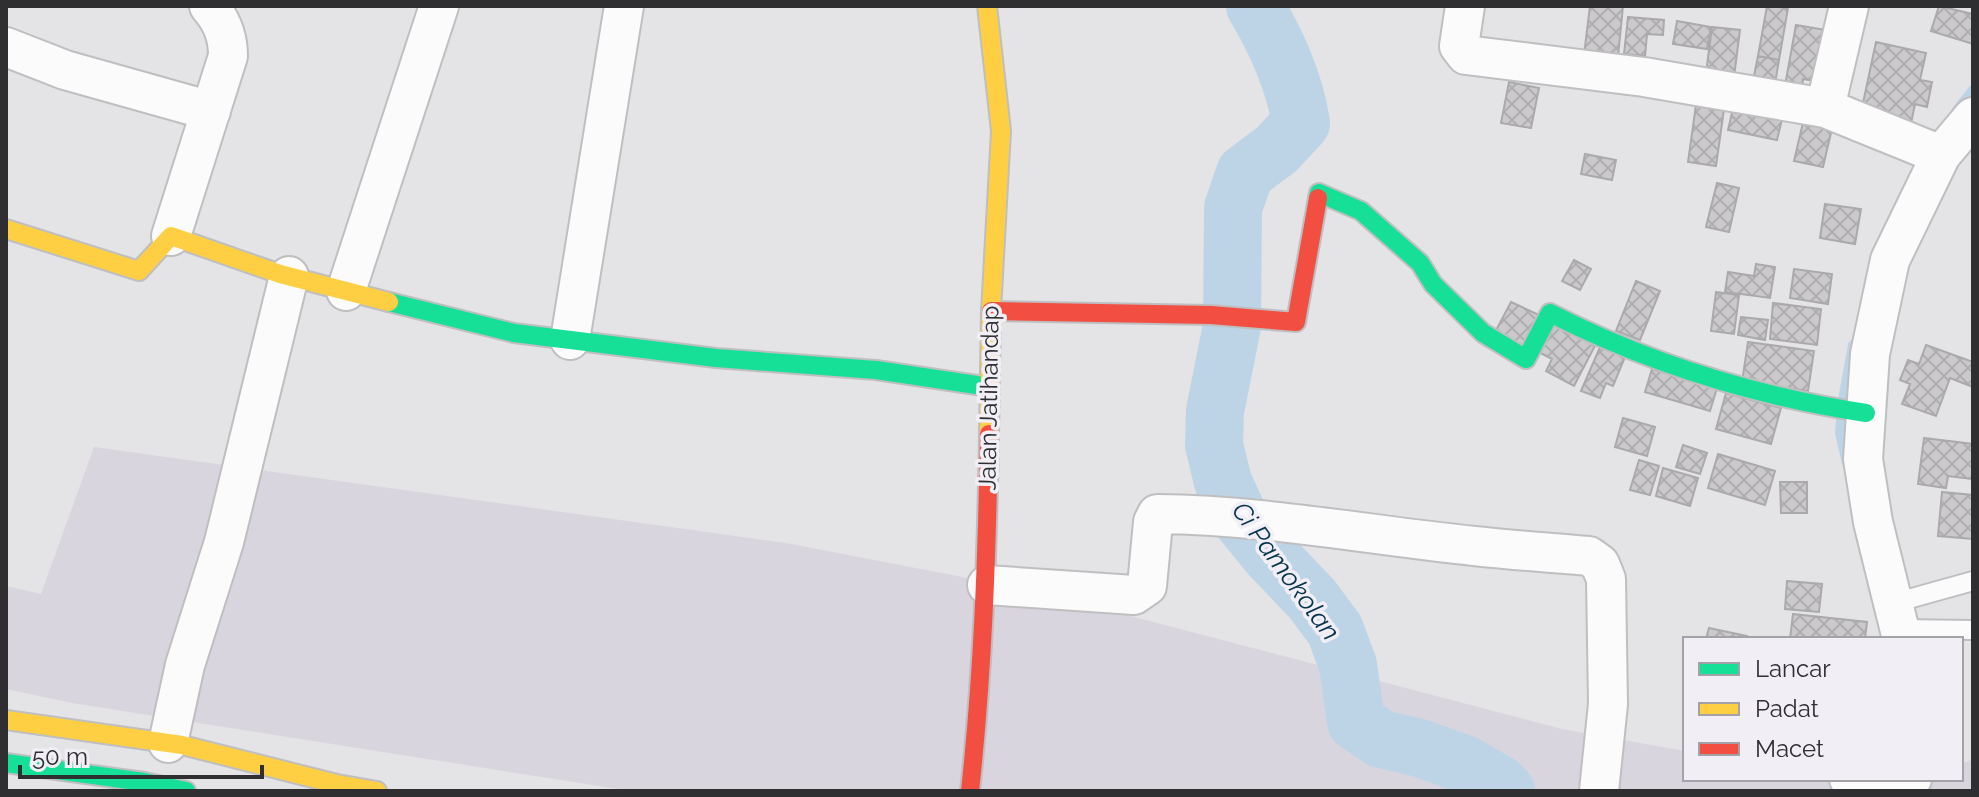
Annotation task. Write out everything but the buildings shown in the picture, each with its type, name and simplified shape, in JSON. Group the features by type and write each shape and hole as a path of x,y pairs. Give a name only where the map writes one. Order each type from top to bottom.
{"main road":[{"name":"Jalan Jatihandap","path":"970,791 987,585 991,311 1001,131 987,6"},
{"path":"991,311 1211,315 1296,322 1319,193 1361,211 1420,263 1433,284 1483,333 1526,359 1550,313 1614,345 1663,363 1740,387 1850,411"},
{"path":"6,229 139,271 171,236 289,276 514,333 716,358 876,370 990,387"},
{"path":"6,720 168,743 377,791"},
{"path":"6,763 144,782 183,791"}],"street":[{"path":"171,236 228,56 220,19 209,6"},
{"path":"346,291 439,6"},
{"path":"570,340 624,6"},
{"path":"1465,6 1459,46 1466,55 1644,77 1825,108 1941,155"},
{"path":"1825,108 1849,6"},
{"path":"6,47 65,70 211,111"},
{"path":"1899,624 1873,522 1863,459 1850,411 1870,354 1890,260 1941,155 1973,117"},
{"path":"168,743 185,665 224,542 289,276"},
{"path":"987,585 1134,595 1147,586 1153,522 1157,514 1266,519 1474,546 1589,556 1600,564 1606,579 1608,704 1599,791"}],"lane":[{"path":"1899,624 1973,581"},
{"path":"1899,624 1973,630"}],"shaded area":[{"path":"94,447 786,543 1035,591 1562,729 1683,751 1683,781 1963,781 1963,763 1973,759 1973,791 631,791 72,703 6,689 6,586 41,594"}],"waterway":[{"name":"Ci Pamokolan","path":"1255,6 1284,62 1301,123 1277,149 1245,173 1233,208 1232,326 1215,411 1214,445 1223,482 1239,517 1312,599 1335,630 1348,665 1356,722 1381,739 1420,748 1464,764 1506,791"},
{"path":"1957,110 1973,90"},
{"path":"1843,400 1853,345"},
{"path":"1841,420 1840,433 1847,463"}],"traffic: fast":[{"path":"1318,198 1319,193 1361,211 1420,263 1433,284 1483,333 1526,359 1550,313 1626,348 1704,376 1784,397 1866,413"},
{"path":"389,302 514,333 716,358 876,370 990,387"},
{"path":"6,763 144,782 186,791"}],"traffic: slow":[{"path":"987,6 1001,131 991,311 989,434"},
{"path":"6,229 139,271 171,236 280,274 389,302"},
{"path":"6,720 182,745 377,791"}],"traffic: jam":[{"path":"991,311 1211,315 1296,322 1318,198"},
{"path":"970,791 984,613 989,434"}]}
